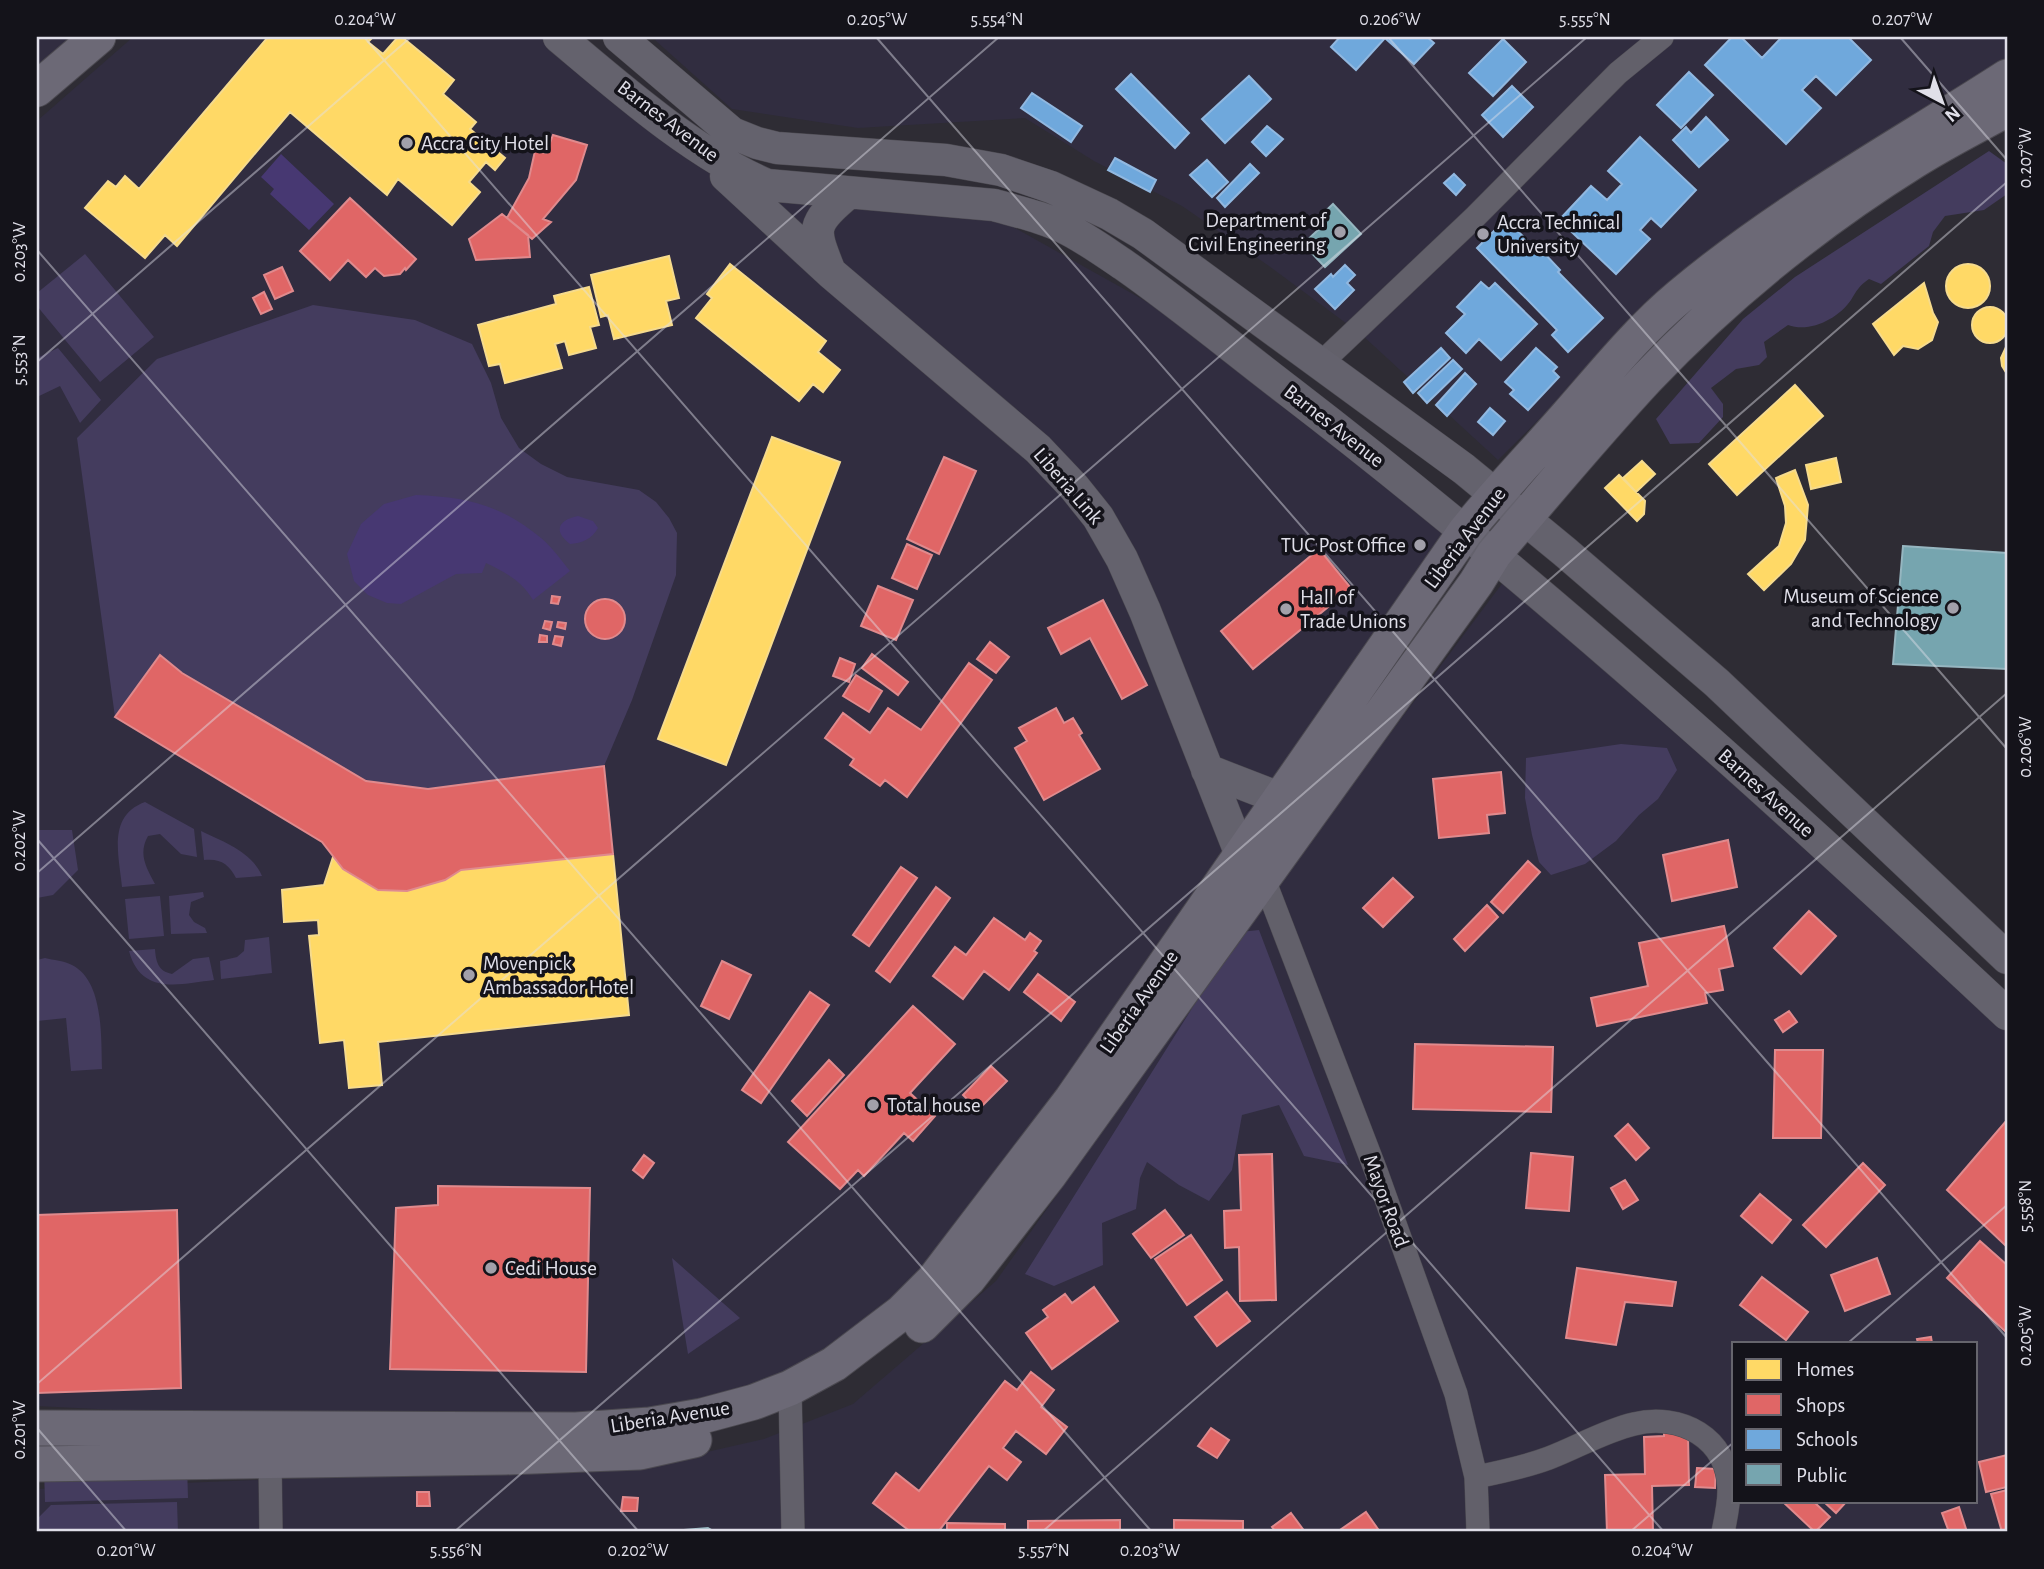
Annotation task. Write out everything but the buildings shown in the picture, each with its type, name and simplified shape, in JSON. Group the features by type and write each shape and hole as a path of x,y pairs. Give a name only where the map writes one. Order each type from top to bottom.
{"main road":[{"path":"37,89 98,37"},
{"name":"Barnes Avenue","path":"559,37 692,144 746,176 767,185 994,205 1067,229 1153,285 1494,554 1663,700 1855,872 2007,1014"},
{"name":"Barnes Avenue","path":"619,37 732,133 757,144 777,148 946,159 1011,173 1051,187 1143,234 1464,469 1524,519 1717,683 2007,958"},
{"name":"Liberia Avenue","path":"1252,866 1279,798 1465,532 1494,495 1532,457 1640,334 1679,296 1803,204 2007,77"},
{"name":"Liberia Avenue","path":"37,1464 505,1457 640,1452 702,1438 791,1399 871,1338 933,1281 1252,866 1476,583 1494,554 1648,378 1709,318 1779,258 1852,203 1915,160 2007,109"},
{"name":"Liberia Link","path":"692,144 831,273 1038,449 1098,517 1136,590 1207,770 1252,866"},
{"name":"Liberia Link","path":"831,273 817,239 818,223 847,194"},
{"path":"1207,770 1279,798"},
{"name":"Liberia Avenue","path":"37,1428 576,1430 650,1425 702,1416 754,1402 791,1399"}],"street":[{"path":"1320,364 1475,217 1618,73 1662,37"},
{"name":"Mayor Road","path":"1252,866 1376,1171 1456,1394 1476,1477 1478,1532"},
{"path":"791,1399 793,1532"},
{"path":"1476,1477 1530,1465 1612,1430 1633,1424 1654,1420 1677,1423 1702,1434 1714,1446 1723,1463 1729,1488 1723,1532"},
{"path":"270,1459 271,1532"}],"shaded area":[{"path":"37,37 71,37 37,70"},
{"path":"133,37 552,37 684,150 857,204 1006,223 1149,303 1456,531 1025,1150 920,1275 804,1370 679,1411 277,1418 37,1406 37,121"},
{"name":"Accra Technical University","path":"658,37 2007,37 2007,63 1647,312 1498,460 1362,335 1269,266 1182,206 1094,161 1025,118 858,128 732,109 655,40"},
{"path":"1989,151 2007,164 2007,194 1984,210 1945,216 1933,232 1929,246 1881,284 1869,279 1858,288 1839,313 1823,323 1805,327 1788,325 1764,342 1767,357 1759,365 1736,369 1711,388 1723,404 1723,417 1699,443 1670,444 1656,419 1743,319 1795,277"},
{"path":"281,154 334,204 309,230 270,194 274,189 261,177"},
{"path":"85,254 154,337 100,382 37,306 37,293"},
{"path":"313,305 415,320 472,344 491,383 501,418 519,448 541,464 567,477 639,490 656,502 669,518 677,533 676,575 632,700 604,766 428,789 366,781 182,673 160,656 115,717 77,438 157,359"},
{"path":"58,348 101,400 80,423 60,386 37,397 37,358"},
{"path":"416,495 451,498 497,510 541,538 570,571 533,600 518,582 486,563 482,573 456,574 401,604 387,603 368,595 354,581 347,554 361,524 384,504"},
{"path":"578,516 593,521 598,528 586,540 570,544 561,535 560,527 566,520"},
{"path":"1507,577 2007,1028 2007,1532 37,1532 37,1489 407,1474 632,1469 764,1439 853,1404 996,1281 1259,909"},
{"path":"1621,744 1667,748 1677,770 1658,799 1639,815 1616,841 1585,864 1551,875 1539,862 1532,835 1525,798 1526,758"},
{"path":"145,802 194,829 197,857 181,854 160,834 148,836 143,855 155,884 122,887 118,850 120,827 133,808"},
{"path":"37,830 72,830 78,870 53,895 37,898"},
{"path":"201,831 244,854 262,876 236,878 223,863 204,860"},
{"path":"203,892 204,897 191,902 189,915 194,922 205,928 207,933 171,934 169,896"},
{"path":"160,896 164,936 129,939 125,899"},
{"path":"1259,930 1348,1165 1304,1156 1279,1105 1242,1115 1232,1170 1209,1201 1179,1185 1147,1162 1140,1178 1136,1209 1102,1223 1103,1265 1054,1286 1025,1274 1240,932"},
{"path":"269,937 272,973 221,979 220,961 237,957 244,951 245,940"},
{"path":"155,949 159,965 172,974 193,959 209,957 214,980 175,984 152,981 135,965 129,951"},
{"path":"45,958 72,965 90,984 99,1011 102,1069 71,1071 66,1018 37,1021 37,960"},
{"path":"672,1258 740,1318 688,1354"},
{"path":"187,1465 188,1498 45,1502 44,1469"},
{"path":"177,1502 178,1532 37,1532 37,1519 51,1505"}],"place":[{"name":"Accra City Hotel","path":"407,143"},
{"name":"Department of Civil Engineering","path":"1340,232"},
{"name":"Accra Technical University","path":"1483,234"},
{"name":"TUC Post Office","path":"1420,545"},
{"name":"Museum of Science and Technology","path":"1953,608"},
{"name":"Hall of Trade Unions","path":"1286,609"},
{"name":"Movenpick Ambassador Hotel","path":"469,975"},
{"name":"Total house","path":"873,1105"},
{"name":"Cedi House","path":"491,1268"}]}
